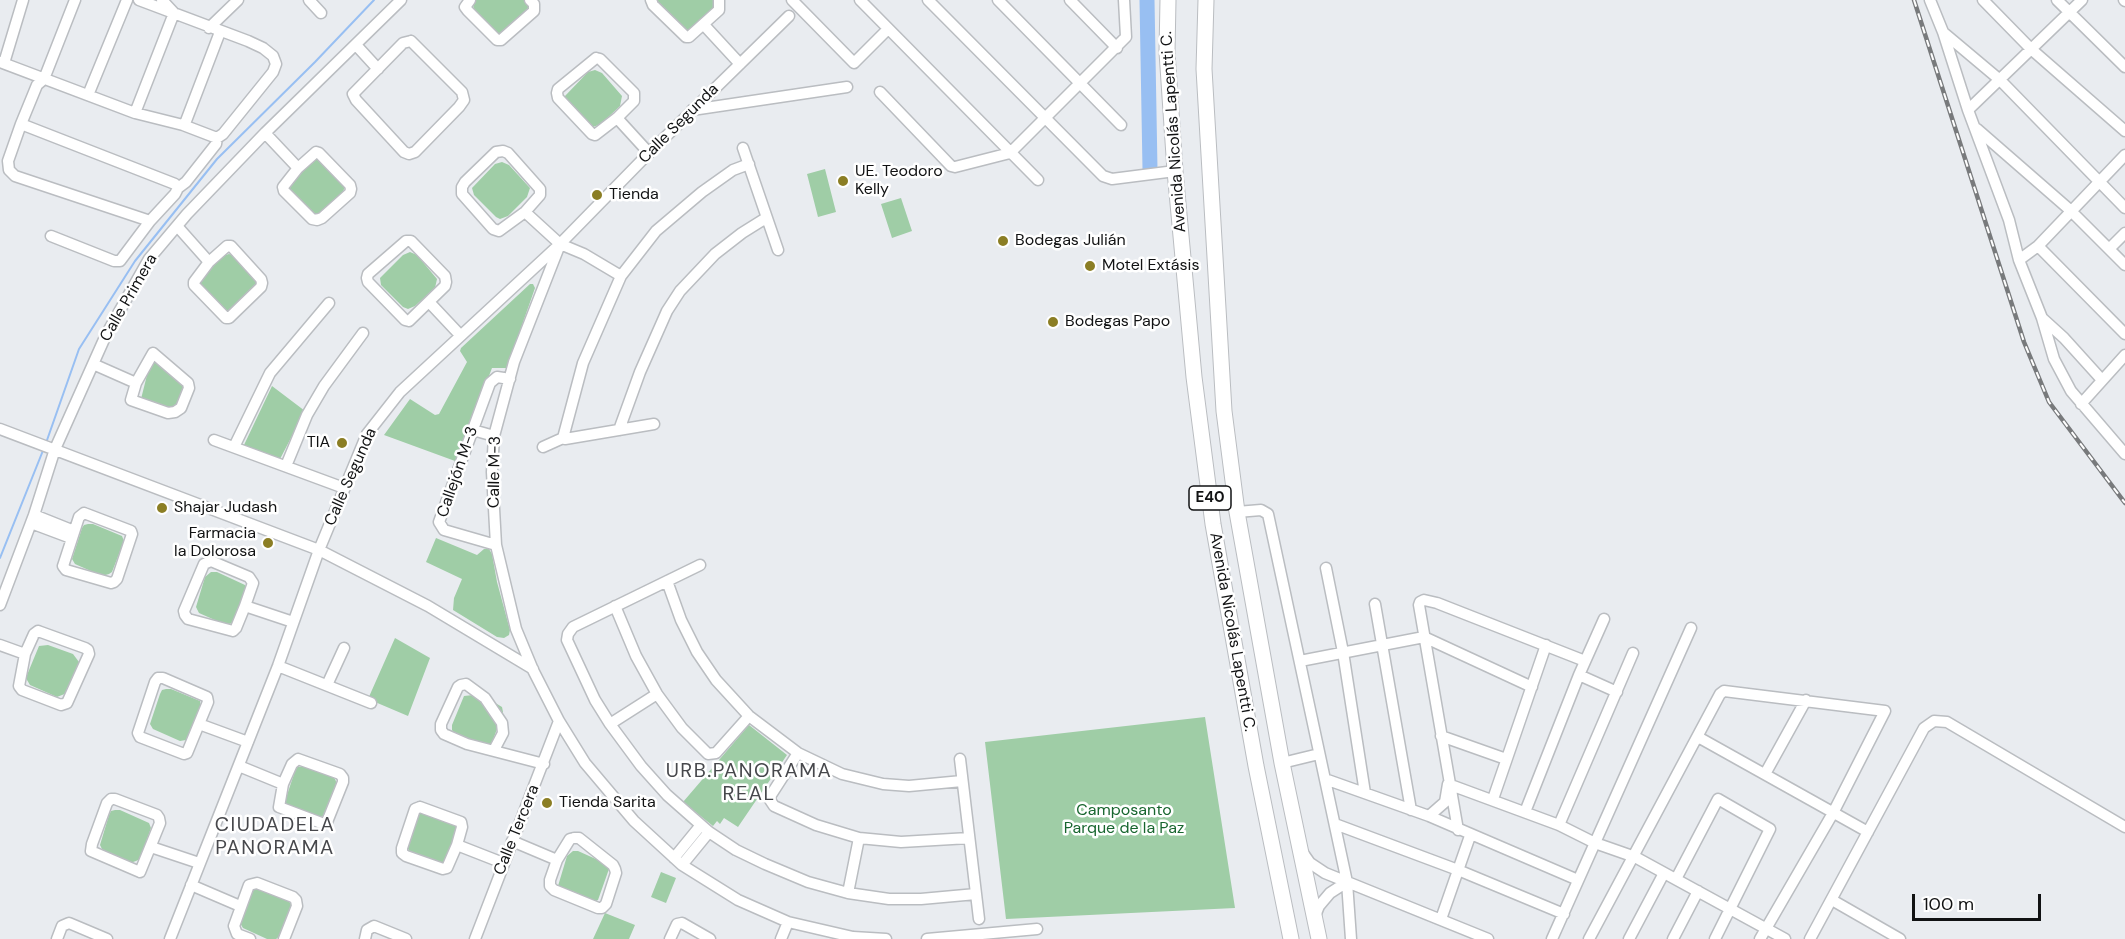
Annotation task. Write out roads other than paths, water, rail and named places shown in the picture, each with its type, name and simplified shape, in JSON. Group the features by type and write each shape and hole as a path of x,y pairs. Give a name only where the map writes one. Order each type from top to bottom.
{"highway":[{"name":"Avenida Nicolás Lapentti C.","path":"1168,0 1167,52 1175,171 1194,377 1213,524 1256,766 1291,939"},
{"name":"Avenida Nicolás Lapentti C.","path":"1206,0 1204,69 1220,363 1237,512 1282,763 1319,939"}],"street":[{"path":"24,0 2,62 135,113 183,125 217,138"},
{"path":"75,0 44,79 37,85 21,124 8,161 9,170 15,176 150,221"},
{"path":"88,95 127,0"},
{"path":"51,236 114,261 120,261 150,221 178,188 186,182 216,144 217,138 223,134 273,72 276,64 273,56 263,48 174,13 160,2 139,0"},
{"path":"183,125 215,30 238,0"},
{"path":"309,0 321,13"},
{"name":"Calle Primera","path":"0,605 55,449 106,335 149,259 265,133 401,0"},
{"path":"470,0 465,7 468,11 497,40 501,40 534,11 534,4 530,0"},
{"path":"651,0 653,5 686,37 692,35 719,10 719,0"},
{"path":"792,0 854,63 888,29"},
{"path":"860,0 1038,180"},
{"path":"928,0 1103,177 1112,179 1175,171"},
{"path":"998,0 1122,125"},
{"path":"1070,0 1117,48"},
{"path":"880,92 955,167 1010,153 1126,37 1124,0"},
{"path":"1930,0 2008,219 2019,260 2042,318 2054,359 2062,376 2081,404 2125,454"},
{"path":"1983,0 2031,49 2125,131"},
{"path":"2057,0 2125,67"},
{"path":"1968,110 2082,0"},
{"path":"135,113 174,13"},
{"name":"Calle Segunda","path":"170,939 278,666 319,550 367,434 400,392 560,244 692,110 789,16"},
{"path":"704,25 740,64"},
{"path":"1943,32 2000,80 2125,208"},
{"path":"411,41 462,92 464,100 415,152 409,154 404,152 353,94 378,69 404,43 411,41"},
{"path":"356,45 378,69"},
{"path":"600,59 634,93 634,101 617,118 599,132 592,134 558,98 558,89 593,60 600,59"},
{"path":"692,110 847,87"},
{"path":"617,118 649,153"},
{"path":"21,124 175,184 178,188"},
{"path":"1975,128 2070,210 2125,264"},
{"path":"265,133 298,168"},
{"path":"743,148 778,250"},
{"path":"503,151 508,153 540,189 538,199 525,212 503,230 493,229 462,194 462,187 496,152 503,151"},
{"path":"320,153 350,185 350,193 322,218 312,219 284,191 283,187 298,168 313,154 320,153"},
{"path":"2019,260 2038,246 2125,155"},
{"path":"563,438 583,363 621,276 656,231 702,192 733,170 748,164"},
{"path":"525,212 560,244 584,254 621,276"},
{"path":"618,429 640,372 668,311 680,291 715,255 742,233 766,218"},
{"path":"177,226 209,262"},
{"path":"2109,249 2125,233"},
{"path":"411,241 445,276 445,286 429,302 412,319 405,320 368,282 368,274 404,243 411,241"},
{"name":"Calle M-3","path":"560,244 514,362 494,436 492,472 496,545 516,629 533,670 559,721 592,772 634,821 678,861 738,900 788,922 853,937 886,939"},
{"path":"231,246 261,279 261,287 229,318 226,318 194,285 195,279 209,262 225,247 231,246"},
{"path":"2038,246 2125,334"},
{"path":"429,302 460,335"},
{"path":"234,447 270,373 329,303"},
{"path":"2042,318 2064,338 2102,380"},
{"path":"286,466 307,415 324,386 363,333"},
{"path":"153,354 156,354 186,379 189,388 181,408 168,413 133,402 131,400 136,383 153,354"},
{"path":"2081,404 2125,355"},
{"path":"93,364 136,383"},
{"name":"Callejón M-3","path":"496,545 444,530 439,522 490,383 497,377 510,380"},
{"path":"543,447 563,438 654,424"},
{"path":"0,429 319,550 428,606 533,670"},
{"path":"473,430 494,436"},
{"path":"214,440 344,488"},
{"path":"1237,512 1261,510 1268,514 1347,882 1351,939"},
{"path":"84,513 131,531 132,534 114,582 66,570 63,562 73,534 79,517 84,513"},
{"path":"32,519 73,534"},
{"path":"211,561 251,579 253,583 245,606 233,631 188,619 184,611 204,564 211,561"},
{"path":"700,565 573,627 568,634 567,640 581,673 610,724 647,773 667,795 705,828 736,850 808,882 848,893 888,899 921,900 976,894"},
{"path":"1326,568 1365,793"},
{"path":"667,581 681,620 716,680 749,716 798,753 842,774 883,784 909,786 962,781"},
{"path":"1458,830 1448,784 1419,605 1424,600 1449,608 1586,661"},
{"path":"1375,604 1411,810"},
{"path":"245,606 293,622"},
{"path":"615,606 636,656 657,694 682,728 708,754 716,753 749,716"},
{"path":"1525,812 1579,675 1604,619"},
{"path":"1552,939 1691,628"},
{"path":"38,631 85,648 89,654 69,700 61,705 22,690 18,680 25,657 34,634 38,631"},
{"path":"1300,661 1424,637 1532,687"},
{"path":"0,645 25,657"},
{"path":"1493,799 1546,645"},
{"path":"327,685 344,648"},
{"path":"0,653 25,657"},
{"path":"1559,825 1633,653"},
{"path":"278,666 371,703"},
{"path":"1579,675 1617,692"},
{"path":"158,678 163,678 207,697 208,702 200,724 189,750 184,754 140,737 138,734 158,678"},
{"path":"494,750 503,733 502,723 484,698 466,684 461,685 441,724 444,734 467,744 544,764"},
{"path":"1589,939 1635,857 1720,694 1724,691 1885,711 1833,813 1760,939"},
{"path":"610,724 657,694"},
{"path":"1764,774 1806,700"},
{"name":"Calle Tercera","path":"475,939 559,721"},
{"path":"1810,939 1924,728 1934,721 1947,722 2124,825"},
{"path":"200,724 248,742"},
{"path":"1441,736 1506,759"},
{"path":"1698,737 1868,832"},
{"path":"798,753 771,795 770,800 774,806 816,825 859,838 901,842 969,838"},
{"path":"1282,763 1318,754"},
{"path":"298,759 340,774 343,782 327,822 321,824 279,807 283,784 292,764 298,759"},
{"path":"960,759 979,919"},
{"path":"238,765 283,784"},
{"path":"1325,779 1429,816 1470,836 1578,880"},
{"path":"1448,784 1493,799 1559,825 1595,843 1635,857 1785,939"},
{"path":"1429,816 1445,802 1448,784"},
{"path":"115,799 157,815 160,822 151,847 142,870 138,872 91,851 108,801 115,799"},
{"path":"1676,879 1716,801 1720,799 1770,830 1715,939"},
{"path":"420,807 461,822 462,827 457,845 450,866 443,869 402,853 415,808 420,807"},
{"path":"1335,824 1458,870 1564,914"},
{"path":"678,861 705,828"},
{"path":"1441,919 1470,836"},
{"path":"579,838 613,865 616,873 606,904 598,908 554,890 550,886 550,880 557,860 570,839 579,838"},
{"path":"848,893 859,838"},
{"path":"512,842 557,860"},
{"path":"457,845 503,863"},
{"path":"151,847 199,863"},
{"path":"1301,850 1310,862 1325,873 1485,938"},
{"path":"1629,939 1664,873"},
{"path":"1315,917 1319,906 1330,893 1347,882"},
{"path":"250,939 237,934 234,930 240,906 252,883 257,883 296,900 297,906 284,939"},
{"path":"191,885 240,906"},
{"path":"1673,939 1698,891"},
{"path":"1832,900 1900,939"},
{"path":"781,939 788,922"},
{"path":"57,939 62,926 69,923 108,939"},
{"path":"670,939 677,924 682,923 710,939"},
{"path":"364,939 368,930 374,926 406,939"},
{"path":"927,939 1037,929"}],"waterway":[{"path":"46,443 79,349 135,261 217,159 374,0"},
{"path":"1147,0 1150,169"},
{"path":"0,558 44,448"}],"railway":[{"path":"1914,0 2024,342 2049,402 2125,503"}],"place":[{"name":"UE. Teodoro Kelly","path":"843,181"},
{"name":"Tienda","path":"597,195"},
{"name":"Bodegas Julián","path":"1003,241"},
{"name":"Motel Extásis","path":"1090,266"},
{"name":"Bodegas Papo","path":"1053,322"},
{"name":"TIA","path":"342,443"},
{"name":"Shajar Judash","path":"162,508"},
{"name":"Farmacia la Dolorosa","path":"268,543"},
{"name":"Tienda Sarita","path":"547,803"}],"district":[{"name":"URB.PANORAMA REAL","path":"749,784"},
{"name":"CIUDADELA PANORAMA","path":"275,838"}],"park label":[{"name":"Camposanto Parque de la Paz","path":"1124,820"}]}
